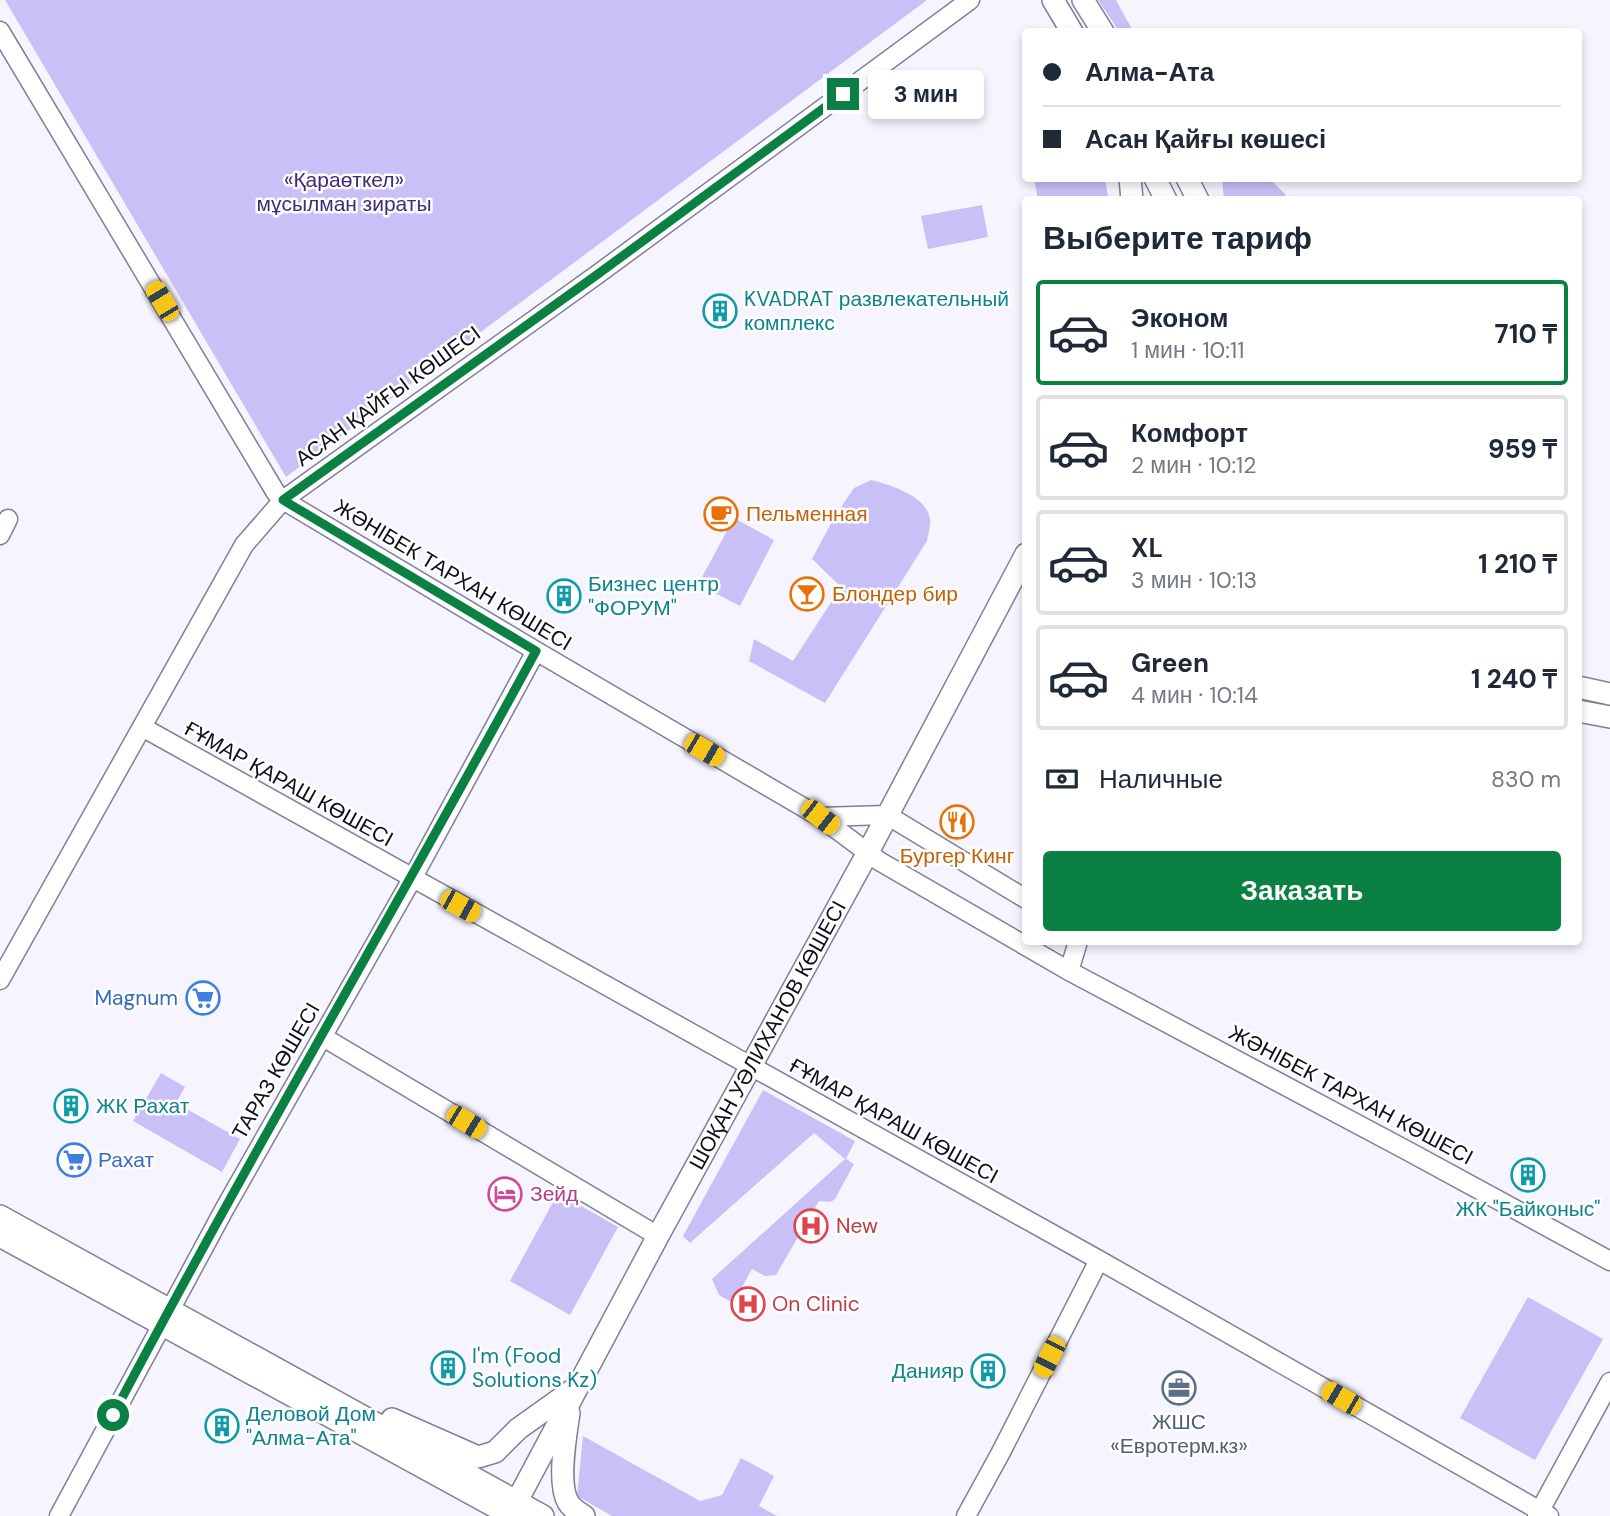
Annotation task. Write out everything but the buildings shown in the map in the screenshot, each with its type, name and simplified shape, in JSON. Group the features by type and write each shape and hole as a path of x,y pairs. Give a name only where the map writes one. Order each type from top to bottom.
{"main road":[{"path":"1053,0 1070,28"},
{"path":"1083,0 1100,28"},
{"name":"ШОҚАН УӘЛИХАНОВ КӨШЕСІ","path":"512,1512 1022,562"},
{"path":"1582,688 1610,694"},
{"path":"1582,712 1610,717"},
{"path":"0,1216 165,1317 512,1512 543,1516"},
{"path":"0,1236 338,1404 512,1512"},
{"path":"338,1404 384,1416 478,1457 495,1452 518,1429 575,1393"},
{"path":"575,1393 563,1485 567,1500 574,1510 584,1516"}],"street":[{"name":"АСАН ҚАЙҒЫ КӨШЕСІ","path":"0,980 244,545 283,500 598,274 970,0"},
{"name":"ЖӘНІБЕК ТАРХАН КӨШЕСІ","path":"0,31 276,493 283,500 820,817 867,854 1022,944"},
{"path":"0,522 8,519 0,535"},
{"name":"ТАРАЗ КӨШЕСІ","path":"59,1516 248,1166 412,879 536,651"},
{"name":"ҒҰМАР ҚАРАШ КӨШЕСІ","path":"142,727 1099,1260 1542,1514"},
{"path":"820,817 887,815 1022,897"},
{"name":"ЖӘНІБЕК ТАРХАН КӨШЕСІ","path":"1024,945 1610,1261"},
{"path":"1069,971 1077,945"},
{"path":"323,1037 658,1236"},
{"path":"966,1516 1099,1260"},
{"path":"1542,1514 1610,1382"}],"green space":[{"name":"«Қараөткел» мұсылман зираты","path":"5,0 927,0 286,477"},
{"path":"1098,0 1116,0 1131,28 1117,28"},
{"path":"1035,182 1105,182 1107,196 1037,196"},
{"path":"1222,182 1273,182 1286,195 1285,196 1224,196"},
{"path":"982,205 988,237 928,249 921,216"},
{"path":"871,480 915,497 927,511 930,527 927,541 825,703 749,661 754,639 793,661 841,587 812,559 854,488"},
{"path":"734,518 774,540 740,606 715,593 717,587 702,577"},
{"path":"161,1073 185,1087 176,1103 240,1139 222,1172 133,1121"},
{"path":"763,1090 855,1141 846,1159 854,1164 835,1199 831,1202 819,1201 776,1275 765,1276 752,1269 733,1303 719,1295 712,1279 845,1159 814,1133 690,1243 683,1236"},
{"path":"558,1193 618,1227 570,1315 510,1281"},
{"path":"1528,1297 1603,1339 1535,1460 1460,1418"},
{"path":"583,1436 700,1501 722,1495 741,1458 774,1476 759,1506 777,1516 612,1516 577,1496"}],"place":[{"name":"KVADRAT развлекательный комплекс","path":"720,311"},
{"name":"Пельменная","path":"721,514"},
{"name":"Блондер бир","path":"807,594"},
{"name":"Бизнес центр \"ФОРУМ\"","path":"564,596"},
{"name":"Бургер Кинг","path":"957,822"},
{"name":"Magnum","path":"203,998"},
{"name":"ЖК Рахат","path":"71,1106"},
{"name":"Рахат","path":"74,1160"},
{"name":"ЖК \"Байконыс\"","path":"1528,1175"},
{"name":"Зейд","path":"505,1194"},
{"name":"New","path":"811,1226"},
{"name":"On Clinic","path":"748,1304"},
{"name":"I'm (Food Solutions Kz)","path":"448,1368"},
{"name":"Данияр","path":"988,1371"},
{"name":"ЖШС «Евротерм.кз»","path":"1179,1388"},
{"name":"Деловой Дом \"Алма-Ата\"","path":"222,1426"}],"route":[{"path":"113,1415 236,1186 412,879 536,651 283,500 843,94"}]}
